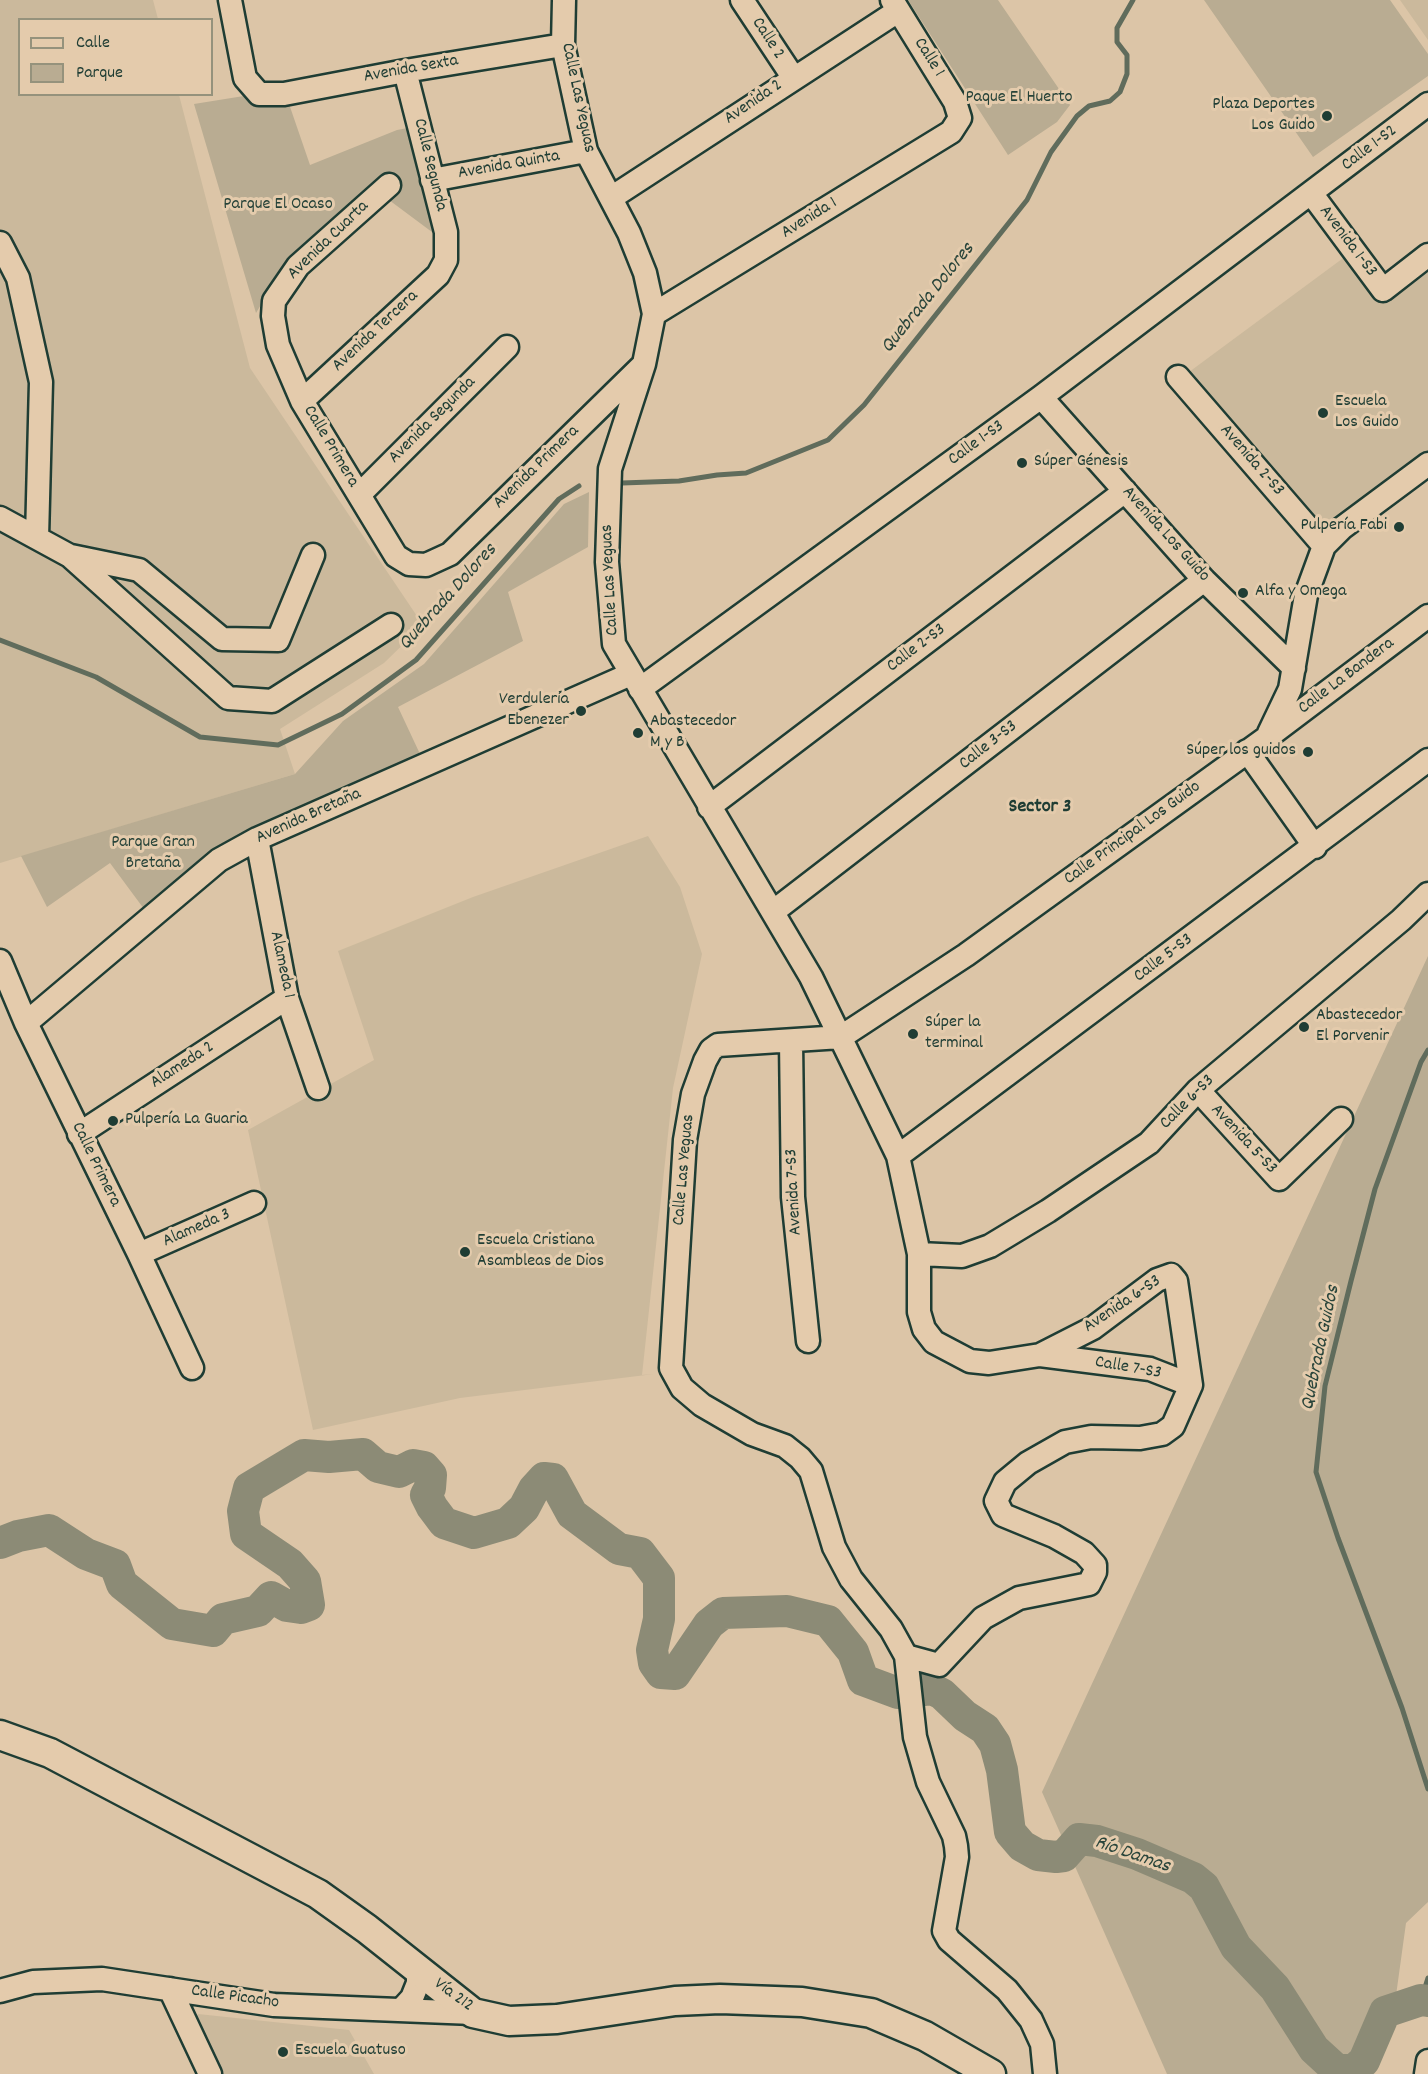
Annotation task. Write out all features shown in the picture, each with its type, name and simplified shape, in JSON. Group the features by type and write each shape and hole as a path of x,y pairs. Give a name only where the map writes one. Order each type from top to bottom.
{"main road":[{"name":"Vía 212","path":"0,1736 50,1753 318,1894 473,2013 509,2021 557,2019 675,2001 720,1999 802,2002 871,2013 925,2036 991,2074"}],"street":[{"name":"Avenida Sexta","path":"230,0 245,78 259,94 284,94 563,45"},
{"name":"Calle Las Yeguas","path":"564,0 563,45 586,152 611,198 645,273 654,314 644,363 610,469 607,562 614,644 709,807 774,911 841,1036 718,1046 711,1050 697,1083 685,1140 671,1368 682,1388 702,1405 752,1434 785,1446 811,1471 834,1547 851,1579 891,1629 906,1656 909,1704 915,1737 928,1782 954,1836 957,1857 944,1931 949,1940 1007,1990 1031,2020 1042,2044 1045,2074"},
{"name":"Calle 2","path":"742,0 793,77"},
{"name":"Avenida 2","path":"611,198 793,77 895,5"},
{"name":"Calle 1","path":"895,5 955,102 960,118"},
{"name":"Calle Segunda","path":"405,71 446,232 446,260"},
{"name":"Calle 1-S2","path":"1311,193 1428,104"},
{"name":"Avenida 1","path":"654,314 951,132 960,118"},
{"name":"Avenida Quinta","path":"432,180 586,152"},
{"name":"Avenida Cuarta","path":"274,301 298,266 389,185"},
{"name":"Avenida 1-S3","path":"1311,193 1383,290 1428,255"},
{"name":"Calle 1-S3","path":"635,682 1041,397 1311,193"},
{"path":"0,243 18,278 41,382 37,538"},
{"name":"Avenida Tercera","path":"302,401 438,275 446,260"},
{"name":"Calle Primera","path":"274,301 278,345 302,401 396,556 410,564 426,565"},
{"name":"Avenida Segunda","path":"358,495 507,347"},
{"name":"Avenida Primera","path":"426,565 450,554 644,363"},
{"name":"Avenida 2-S3","path":"1178,377 1324,546"},
{"name":"Avenida Los Guido","path":"1041,397 1204,580 1294,668"},
{"name":"Calle Principal Los Guido","path":"841,1036 966,955 1256,745 1284,706 1294,668 1306,595 1324,546 1342,528 1428,464"},
{"name":"Calle 2-S3","path":"709,807 1125,491"},
{"path":"0,518 70,556 228,698 272,701 391,625"},
{"path":"70,556 140,570 222,639 278,640 313,555"},
{"name":"Calle 3-S3","path":"774,911 1204,580"},
{"name":"Calle La Bandera","path":"1256,745 1428,616"},
{"name":"Avenida Bretaña","path":"26,1023 219,860 257,839 635,682"},
{"path":"1256,745 1315,847"},
{"name":"Calle 5-S3","path":"898,1156 1315,847 1428,760"},
{"name":"Alameda 1","path":"257,839 287,998 318,1088"},
{"name":"Calle 6-S3","path":"919,1254 962,1256 990,1246 1048,1211 1149,1143 1197,1090 1401,920 1428,894"},
{"name":"Calle Primera","path":"0,961 26,1023 140,1254 192,1368"},
{"name":"Alameda 2","path":"79,1134 287,998"},
{"name":"Calle 7-S3","path":"841,1036 898,1156 919,1254 920,1312 924,1329 934,1342 970,1361 989,1363 1040,1355 1150,1369 1191,1385"},
{"name":"Avenida 7-S3","path":"791,1041 793,1197 808,1341"},
{"name":"Avenida 5-S3","path":"1197,1090 1279,1179 1341,1119"},
{"name":"Alameda 3","path":"140,1254 254,1203"},
{"name":"Avenida 6-S3","path":"1040,1355 1093,1328 1157,1280 1172,1275 1176,1281 1191,1385"},
{"path":"906,1656 939,1665 983,1618 1019,1598 1089,1584 1094,1578 1095,1565 1084,1553 1054,1536 1003,1515 996,1501 1005,1482 1028,1463 1065,1442 1091,1437 1140,1438 1162,1434 1173,1426 1191,1385"},
{"path":"401,2010 412,1998 418,1983 418,1969"},
{"name":"Calle Picacho","path":"0,1991 33,1982 102,1979 274,2005 473,2013"},
{"path":"171,1989 210,2074"},
{"path":"1426,2074 1428,2061"}],"shaded area":[{"path":"0,0 153,0 158,18 18,18 18,96 179,96 250,368 423,625 384,663 280,729 295,774 0,863"},
{"path":"1400,0 1428,0 1428,40"},
{"name":"Escuela Los Guido","path":"1346,256 1378,299 1424,265 1428,271 1428,451 1323,534 1185,375"},
{"name":"Escuela Cristiana Asambleas de Dios","path":"648,836 680,887 702,954 673,1088 642,1375 654,1374 460,1398 313,1430 248,1130 374,1060 338,951 473,897"},
{"name":"Escuela Guatuso","path":"198,2014 349,2030 374,2074 215,2074 192,2020"}],"green space":[{"name":"Paque El Huerto","path":"908,0 998,0 1070,105 1057,122 1008,155"},
{"name":"Plaza Deportes Los Guido","path":"1204,0 1390,0 1428,54 1428,76 1313,157"},
{"name":"Parque El Ocaso","path":"250,95 288,101 310,165 397,130 413,127 436,235 389,200 400,192 393,177 280,273 256,313 194,104"},
{"name":"Parque Gran Bretaña","path":"589,492 588,547 508,592 523,641 398,707 420,754 285,815 144,909 110,863 47,907 21,856 295,774 343,721 424,664 564,504"},
{"path":"1428,956 1428,1902 1406,1923 1390,2039 1369,2074 1167,2074 1042,1792"}],"waterway":[{"name":"Quebrada Dolores","path":"622,483 679,481 746,473 828,440 864,405 1027,200 1051,152 1077,116 1089,106 1110,101 1120,92 1127,74 1127,55 1117,42 1117,28 1133,0"},
{"name":"Quebrada Dolores","path":"0,640 96,677 200,737 278,745 342,714 416,660 559,499 579,486"},
{"name":"Quebrada Guidos","path":"1428,1050 1421,1062 1375,1189 1325,1386 1316,1472 1338,1538 1402,1708 1428,1789"},
{"name":"Río Damas","path":"0,1543 18,1536 49,1530 86,1554 115,1565 122,1584 172,1624 213,1631 223,1619 258,1611 271,1597 287,1606 301,1608 309,1605 305,1581 290,1564 246,1534 243,1511 249,1488 304,1455 329,1457 363,1454 378,1467 399,1472 413,1465 424,1467 431,1475 430,1488 426,1495 444,1523 474,1533 508,1523 524,1508 534,1489 544,1478 553,1479 572,1514 619,1549 640,1553 659,1578 659,1619 652,1650 654,1663 661,1673 675,1674 709,1624 723,1613 787,1611 828,1621 853,1652 863,1680 898,1693 932,1689 942,1694 965,1716 985,1729 995,1744 1002,1770 1010,1832 1022,1846 1038,1855 1056,1857 1064,1856 1079,1839 1097,1841 1137,1854 1193,1878 1204,1887 1236,1947 1275,1988 1314,2049 1337,2070 1354,2070 1364,2061 1385,2012 1421,2000 1428,2001"},
{"name":"Quebrada Guidos","path":"1421,2000 1428,1978"}],"place":[{"name":"Plaza Deportes Los Guido","path":"1327,116"},
{"name":"Escuela Los Guido","path":"1323,413"},
{"name":"Súper Génesis","path":"1022,463"},
{"name":"Pulpería Fabi","path":"1399,527"},
{"name":"Alfa y Omega","path":"1243,593"},
{"name":"Verdulería Ebenezer","path":"581,711"},
{"name":"Abastecedor M y B","path":"638,733"},
{"name":"Súper los guidos","path":"1308,752"},
{"name":"Abastecedor El Porvenir","path":"1304,1027"},
{"name":"Súper la terminal","path":"913,1034"},
{"name":"Pulpería La Guaria","path":"113,1121"},
{"name":"Escuela Cristiana Asambleas de Dios","path":"465,1252"},
{"name":"Escuela Guatuso","path":"283,2052"}],"district":[{"name":"Sector 3","path":"1040,808"}]}
